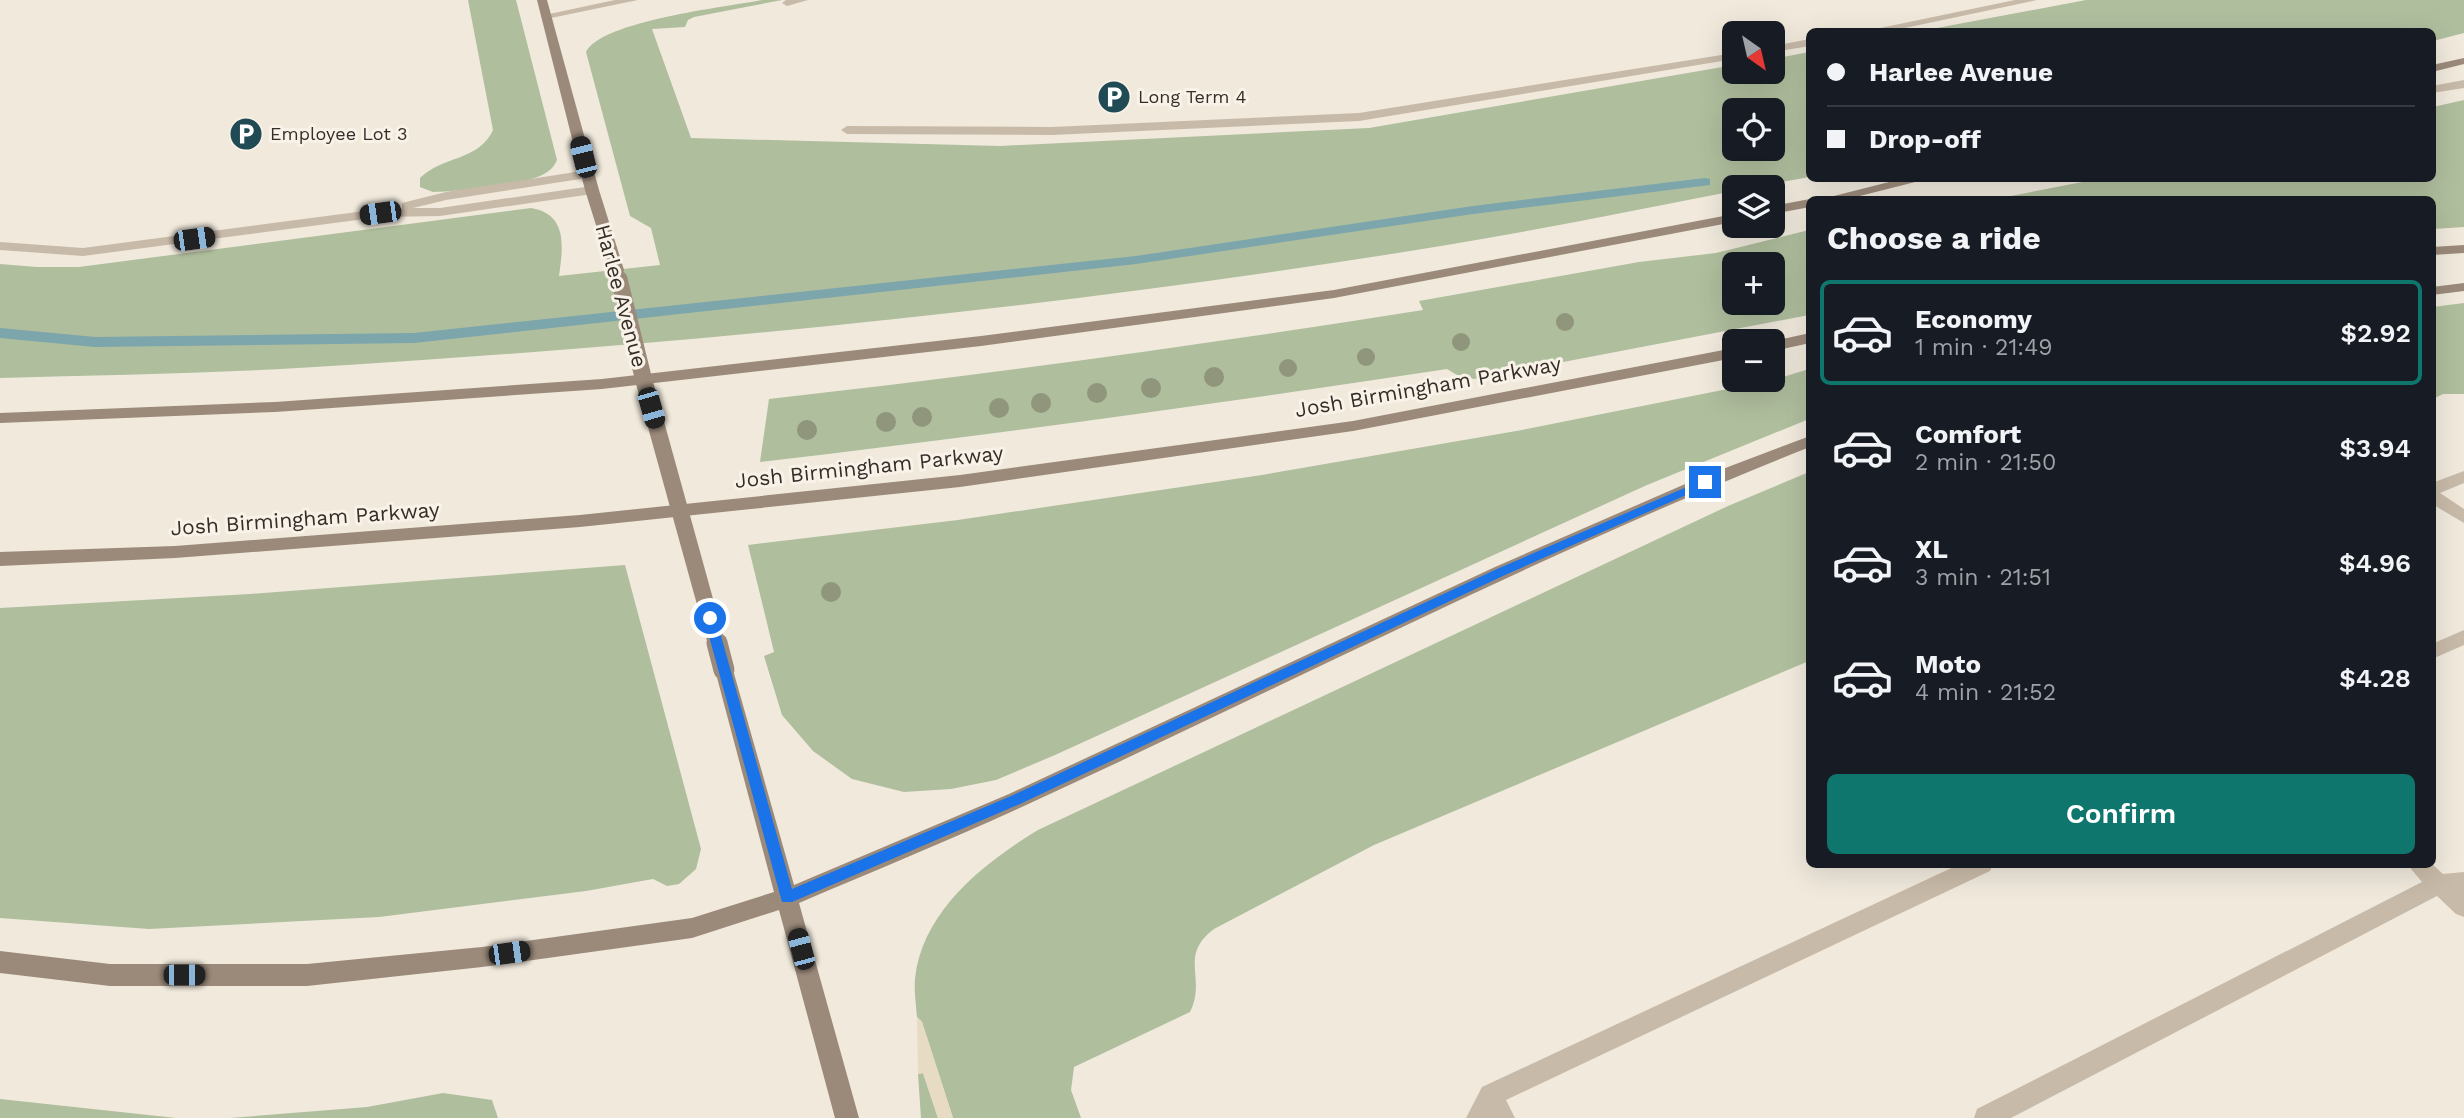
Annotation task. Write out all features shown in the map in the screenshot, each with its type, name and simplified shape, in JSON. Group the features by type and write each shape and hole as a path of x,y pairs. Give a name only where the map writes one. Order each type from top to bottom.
{"main road":[{"name":"Harlee Avenue","path":"542,0 587,174 617,270 644,381 847,1118"},
{"path":"2436,68 2464,61"},
{"path":"1842,196 1907,182"},
{"path":"1785,208 1806,204"},
{"path":"0,418 275,407 602,384 967,343 1334,294 1722,220"},
{"path":"2436,251 2464,249"},
{"path":"2436,290 2464,287"},
{"path":"1785,343 1806,339"},
{"name":"Josh Birmingham Parkway","path":"0,559 175,552 580,521 960,481 1353,426 1722,355"},
{"path":"0,962 110,975 307,975 482,957 692,929 787,898 1016,800 1514,566 1705,482 1806,443"}],"lane":[{"path":"546,16 633,0"},
{"path":"787,3 803,0"},
{"path":"1887,28 2032,0"},
{"path":"1785,47 1806,43"},
{"path":"847,130 1052,131 1359,117 1722,58"},
{"path":"2436,89 2464,85"},
{"path":"380,213 446,195 587,174"},
{"path":"0,246 83,252 380,213 440,212 592,190"},
{"path":"2436,488 2464,477"},
{"path":"2436,499 2464,517"},
{"path":"2436,650 2464,637"},
{"path":"1478,1118 1490,1096 1974,868"},
{"path":"2421,868 2464,907"},
{"path":"1986,1118 2439,884 2464,882"},
{"path":"1490,1096 1503,1118"}],"green space":[{"path":"468,0 516,0 557,160 551,169 532,179 505,185 433,192 420,187 420,178 439,166 470,153 487,140 493,130"},
{"path":"762,0 782,0 694,17 688,20 685,27 652,29 691,138 1000,146 1369,128 1722,67 1722,84 1785,84 1785,57 1806,53 1806,178 1785,181 1785,175 1722,175 1722,193 1551,227 1157,288 871,322 441,359 224,372 0,378 0,264 79,267 531,208 543,211 552,217 557,225 562,243 559,276 660,265 651,228 630,216 586,52 596,41 615,32 666,17"},
{"path":"2086,0 2464,0 2464,33 2436,40 2436,28 1937,28"},
{"path":"2464,100 2464,227 2436,229 2436,196 2010,196 2082,182 2436,182 2436,106"},
{"path":"1806,231 1806,316 1736,329 1722,329 1722,332 1474,379 1457,375 1447,369 1104,419 760,462 769,399 1096,358 1341,323 1423,310 1419,301 1639,262 1716,253"},
{"path":"2464,303 2464,394 2443,394 2436,398 2436,307"},
{"path":"1806,370 1806,420 1647,485 996,780 951,789 904,792 852,779 813,751 782,715 764,656 774,652 748,545 958,520 1262,475 1522,430 1722,390 1785,392 1785,376"},
{"path":"1806,473 1806,662 1374,845 1214,929 1197,949 1196,988 1190,1012 1074,1067 1071,1090 1081,1118 953,1118 922,1022 917,1017 915,979 920,954 943,911 959,891 997,858 1038,830 1728,506"},
{"path":"625,565 701,849 696,869 679,884 667,886 653,879 586,891 379,917 149,929 0,918 0,608 250,594"},
{"path":"923,1073 938,1118 921,1118 918,1074"},
{"path":"443,1093 492,1100 498,1118 230,1118 367,1107"},
{"path":"0,1099 176,1118 0,1118"}],"shaded area":[{"path":"917,1017 922,1022 953,1118 938,1118 923,1073 918,1074"}],"waterway":[{"path":"0,333 95,342 414,338 1136,260 1473,210 1705,182"}],"place":[{"name":"Long Term 4","path":"1114,97"},
{"name":"Employee Lot 3","path":"246,134"}],"route":[{"path":"710,618 787,898 1016,800 1501,572 1705,482"}]}
